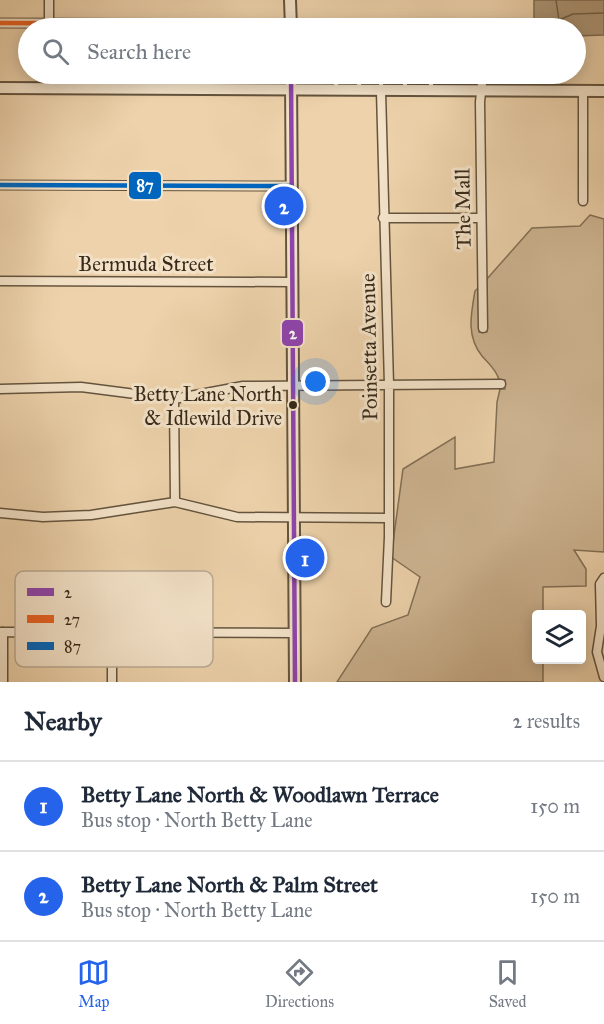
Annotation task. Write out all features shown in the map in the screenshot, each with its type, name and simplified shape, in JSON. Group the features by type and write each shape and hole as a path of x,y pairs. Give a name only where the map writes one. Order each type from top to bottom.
{"street":[{"path":"49,0 49,18"},
{"path":"290,0 291,18"},
{"path":"0,23 18,24"},
{"path":"49,84 49,89"},
{"path":"291,84 295,682"},
{"name":"The Mall","path":"482,84 483,328"},
{"path":"0,88 604,91"},
{"name":"Poinsetta Avenue","path":"381,91 383,218 387,271 386,602"},
{"path":"583,91 584,201"},
{"path":"0,184 290,186"},
{"path":"383,218 481,218"},
{"name":"Bermuda Street","path":"0,281 291,282"},
{"path":"0,388 81,387 174,399 243,387 501,384"},
{"path":"174,399 176,502"},
{"path":"0,513 43,517 91,515 176,502 237,517 387,518"},
{"path":"604,578 600,584 602,626 597,652 604,677"},
{"path":"1,632 3,682"},
{"path":"213,633 294,633"}],"lane":[{"path":"336,84 336,91"},
{"path":"359,84 359,91"},
{"path":"381,84 381,91"},
{"path":"405,84 405,91"},
{"path":"431,84 431,91"}],"shaded area":[{"path":"590,215 604,219 604,552 574,550 586,569 586,586 543,587 543,610 532,610 532,664 543,664 543,682 337,682 372,628 408,615 420,577 391,557 403,469 455,437 455,469 494,462 497,402 500,389 505,389 505,380 499,380 474,341 471,325 475,291 478,288 479,332 487,332 486,280 532,228 580,226"}],"water":[{"path":"534,0 604,0 604,35 586,36 586,18 534,18"}],"transit line":[{"name":"27","path":"0,23 18,23"},
{"name":"2","path":"291,84 295,682"},
{"name":"87","path":"0,185 290,186"}],"place":[{"name":"Betty Lane North & Palm Street","path":"284,206"},
{"name":"Betty Lane North & Idlewild Drive","path":"293,405"},
{"name":"Betty Lane North & Woodlawn Terrace","path":"305,558"}]}
